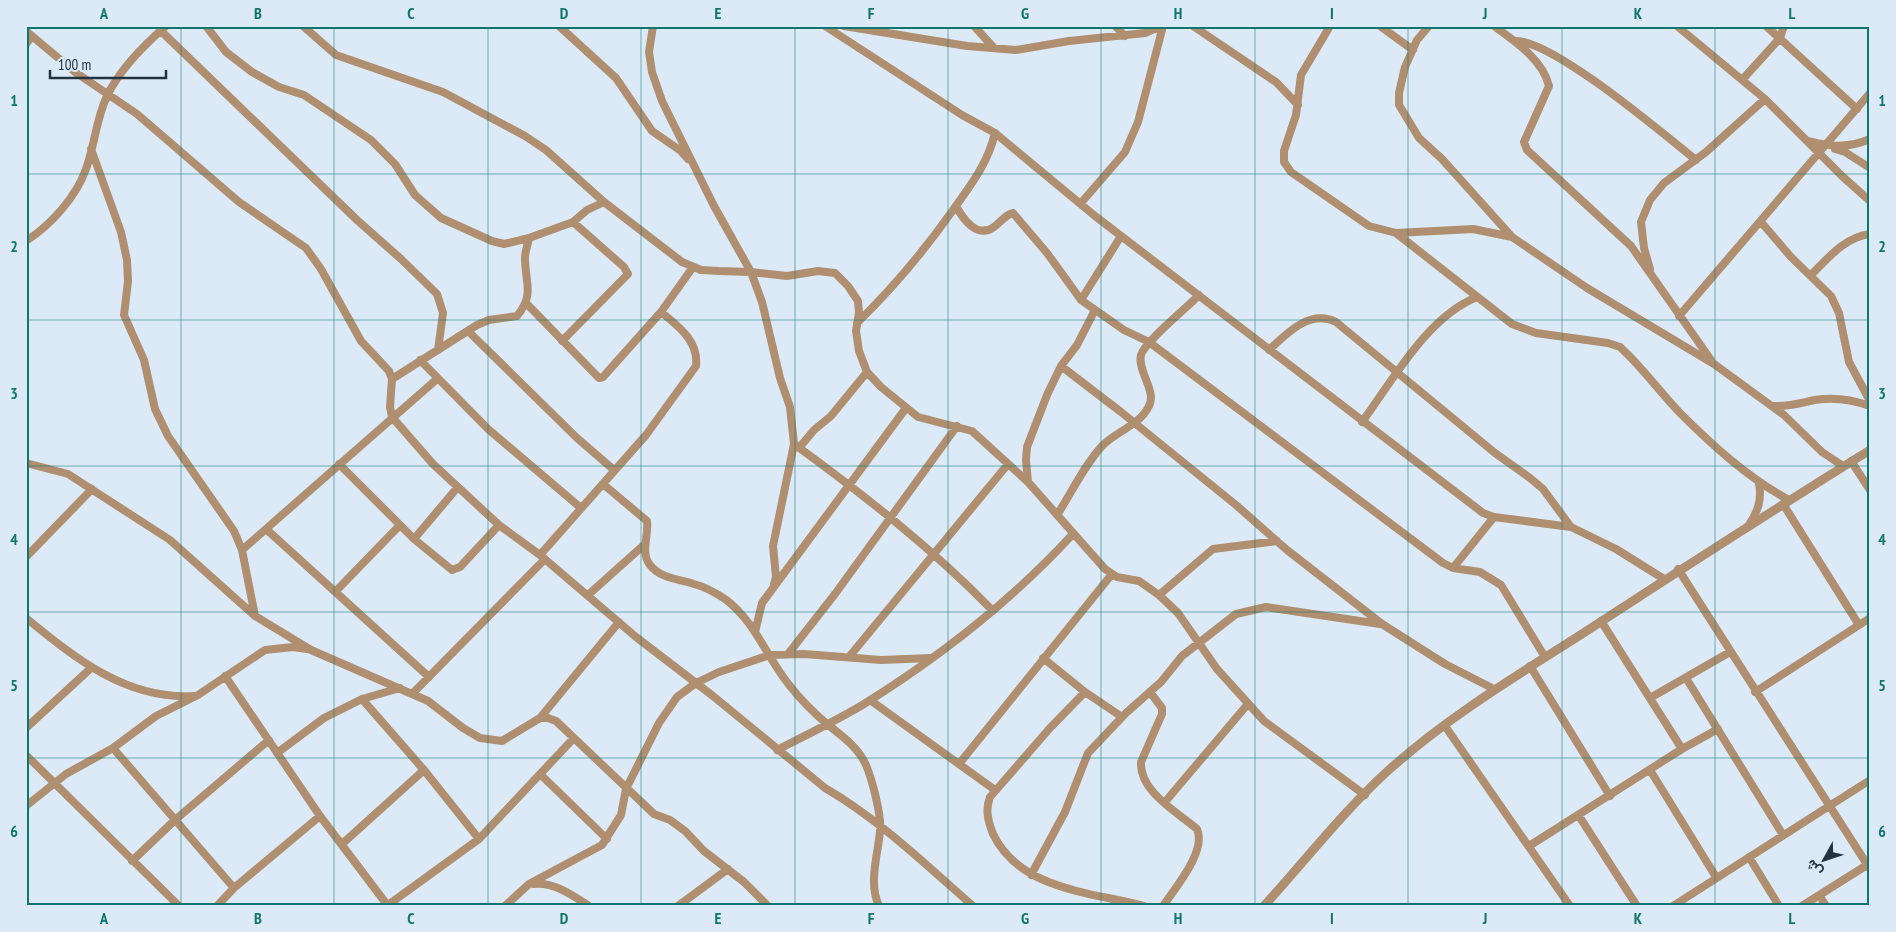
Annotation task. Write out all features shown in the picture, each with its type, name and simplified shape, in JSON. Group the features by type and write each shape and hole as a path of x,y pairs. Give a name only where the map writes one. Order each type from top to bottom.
{"street":[{"path":"206,26 226,52 252,72 279,87 304,95 371,140 395,164 415,195 441,218 498,244 529,238 573,222 587,210 604,202"},
{"path":"303,26 336,56 443,92 525,136 546,150 604,202 682,262 719,271 787,276 818,270 835,273 848,286 858,301 859,351 867,372 881,388 918,417 972,431 1028,482 1057,514 1072,535 1112,574 1139,581 1159,595 1178,613 1199,644 1247,704 1270,725 1365,795"},
{"path":"559,26 616,78 652,131 681,151 694,166"},
{"path":"653,26 649,52 652,72 662,101 714,206 751,272 762,302 780,378 790,407 797,446 773,546 776,577 774,584"},
{"path":"825,26 938,100 995,133 1122,236 1483,513 1494,517 1571,527 1616,549 1664,579"},
{"path":"844,26 902,37 1016,50 1045,47 1069,41 1145,33 1162,26"},
{"path":"974,26 994,48"},
{"path":"1115,26 1125,36"},
{"path":"1081,203 1125,152 1138,122 1162,26"},
{"path":"1194,26 1276,82 1298,106"},
{"path":"1330,26 1304,67 1298,86 1298,106 1284,151 1284,162 1291,172 1369,226 1396,233 1474,229 1512,237"},
{"path":"1380,26 1413,50"},
{"path":"1429,26 1413,50 1405,67 1399,94 1399,105 1403,116 1419,138 1442,159 1512,237 1588,288 1714,364 1772,406 1822,452 1847,464 1870,490"},
{"path":"1494,26 1516,41 1541,68 1549,86 1528,132 1524,146 1631,246 1714,364"},
{"path":"1677,26 1765,99 1870,201"},
{"path":"1766,26 1857,109"},
{"path":"1742,80 1780,38 1784,26"},
{"path":"26,241 54,218 73,194 86,170 96,123 108,94 121,72 164,28 357,220 401,259 436,294 443,313 438,350"},
{"path":"26,44 29,33 75,72 137,114 239,202 306,248 326,276 361,341 380,360 392,379 390,407 392,418 457,488 499,525 542,557 824,788 843,798 880,824 973,906"},
{"path":"1516,41 1534,44 1606,89 1696,160"},
{"path":"1679,316 1870,93"},
{"path":"1652,275 1644,248 1642,214 1650,200 1664,184 1696,160 1765,99"},
{"path":"858,324 909,270 956,206 983,166 991,151 995,133"},
{"path":"1826,146 1841,147 1870,139"},
{"path":"1807,140 1845,152 1870,168"},
{"path":"91,149 121,232 127,267 124,315 144,360 155,409 168,436 234,531 242,550 255,616"},
{"path":"956,206 967,224 979,230 992,229 1008,214 1013,213 1047,253 1081,300 1124,330 1149,342 1443,563 1452,568 1480,572 1501,585 1545,657"},
{"path":"562,341 628,274 624,267 573,222"},
{"path":"1761,222 1791,257 1831,296 1839,313 1849,362 1870,401"},
{"path":"1396,233 1512,324 1536,333 1620,347 1679,412 1759,483 1786,502 1859,625"},
{"path":"1811,275 1837,249 1859,236 1870,234"},
{"path":"1081,300 1122,236"},
{"path":"392,379 420,360 489,320 517,316 526,303 529,290 525,257 529,238"},
{"path":"526,303 599,378 603,377 661,312 693,266"},
{"path":"1057,514 1103,445 1135,424 1151,402 1140,365 1142,352 1149,342 1198,295"},
{"path":"1362,422 1434,327 1450,311 1477,297"},
{"path":"1028,482 1027,447 1049,388 1061,366 1077,345 1095,310"},
{"path":"413,693 542,557 581,508 646,435 696,366 692,342 684,332 661,312"},
{"path":"1270,350 1294,328 1311,319 1326,317 1336,322 1495,453 1543,489 1571,527"},
{"path":"468,331 577,438 614,470"},
{"path":"420,360 488,429 581,508"},
{"path":"1061,366 1382,624 1445,664 1494,690"},
{"path":"797,446 831,416 867,372"},
{"path":"242,550 437,378"},
{"path":"1772,406 1787,407 1828,399 1870,406"},
{"path":"756,632 762,603 774,584 906,408"},
{"path":"788,654 835,594 957,426"},
{"path":"797,446 850,485 951,568 994,611"},
{"path":"1264,906 1390,768 1445,726 1530,666 1678,570 1747,529 1786,502 1870,450"},
{"path":"26,463 68,474 170,540 255,616 311,650 428,701 463,728 480,738 502,741 540,718 619,622"},
{"path":"339,464 414,539 447,566 456,570 499,525"},
{"path":"848,658 1008,464"},
{"path":"1747,529 1759,506 1761,494 1759,483"},
{"path":"602,484 647,521 648,529 645,544 646,558 650,566 669,578 696,584 716,593 732,605 756,632 790,687 827,724 847,740 866,765 880,824 874,882 879,906"},
{"path":"414,539 457,488"},
{"path":"26,557 92,489"},
{"path":"1452,568 1494,517"},
{"path":"335,592 400,526"},
{"path":"266,529 429,677"},
{"path":"777,750 870,700 931,658 994,611 1034,576 1072,535"},
{"path":"1159,595 1212,548 1277,541"},
{"path":"588,595 645,544"},
{"path":"1678,570 1868,867 1802,906"},
{"path":"959,764 1112,574"},
{"path":"1031,875 1064,812 1088,753 1122,717 1150,692 1182,656 1236,614 1253,608 1266,607 1382,624"},
{"path":"26,618 91,668 120,682 179,697 198,696"},
{"path":"1756,692 1870,618"},
{"path":"1602,621 1682,749"},
{"path":"26,806 52,783 113,748 156,716 198,696 265,650 293,647 311,650"},
{"path":"1650,698 1730,652"},
{"path":"505,906 529,884 590,854 606,839 621,815 626,789 659,723 677,698 696,683 719,672 770,656 788,654 881,660 931,658"},
{"path":"1043,658 1085,692 1122,717"},
{"path":"1530,666 1610,796"},
{"path":"26,728 91,668"},
{"path":"225,676 320,816 388,906 479,838 573,739"},
{"path":"1686,678 1783,836"},
{"path":"277,753 324,718 362,699 400,688"},
{"path":"1085,692 995,790 986,807 991,828 1004,851 1031,875 1082,892 1144,906"},
{"path":"1150,692 1162,708 1162,714 1141,762 1140,770 1150,789 1197,829 1200,838 1191,864 1163,906"},
{"path":"362,699 424,770 479,838"},
{"path":"870,700 995,790"},
{"path":"1164,802 1247,704"},
{"path":"540,718 556,721 654,814 670,820 685,831 704,851 728,869 768,906"},
{"path":"1445,726 1570,906"},
{"path":"1529,846 1682,749 1718,730"},
{"path":"132,861 176,820 269,740"},
{"path":"113,748 234,888"},
{"path":"26,755 52,783 179,906"},
{"path":"342,844 424,770"},
{"path":"1650,770 1716,877"},
{"path":"540,774 606,839"},
{"path":"1673,906 1683,903 1716,877 1870,780"},
{"path":"217,906 234,888 320,816"},
{"path":"1579,816 1637,906"},
{"path":"1748,857 1779,906"},
{"path":"678,906 728,869"},
{"path":"529,884 544,883 558,888 589,906"},
{"path":"1819,895 1826,906"}]}
